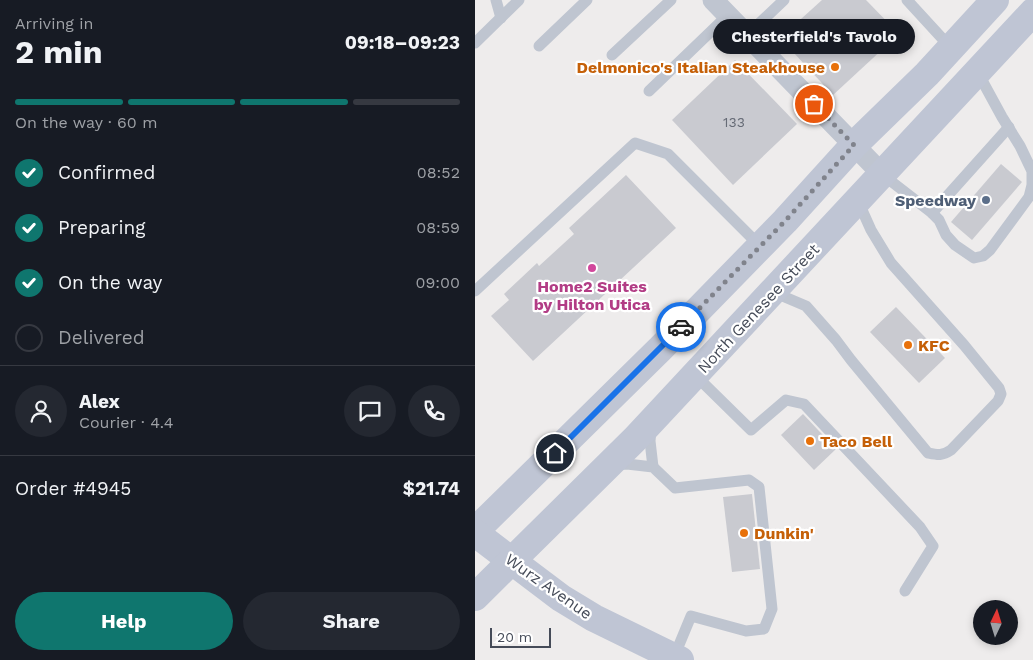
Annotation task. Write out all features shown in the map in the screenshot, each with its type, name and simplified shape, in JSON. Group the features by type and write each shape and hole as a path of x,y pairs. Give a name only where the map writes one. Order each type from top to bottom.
{"main road":[{"path":"475,532 661,348 854,145 927,74 951,48 988,2"},
{"name":"North Genesee Street","path":"475,597 652,421 1033,12"},
{"name":"Wurz Avenue","path":"475,532 561,598 594,618 677,658"}],"street":[{"path":"720,8 883,175"}],"lane":[{"path":"496,0 501,18"},
{"path":"475,43 519,0"},
{"path":"539,46 587,0"},
{"path":"612,54 671,0"},
{"path":"747,35 784,0"},
{"path":"907,0 951,48"},
{"path":"649,91 720,8"},
{"path":"883,175 932,213 939,220 946,235 955,245 974,258 983,256 990,250 1029,197 1032,185 1032,171 1020,146 977,73"},
{"path":"932,213 1009,127"},
{"path":"475,291 635,143 668,154 760,246"},
{"path":"773,292 806,306 928,453 945,454 951,450 998,401 1001,394 999,388 964,345 891,263 871,230 858,201"},
{"path":"695,375 751,430 786,400 804,404 920,527 933,546 905,591"},
{"path":"652,421 650,441 653,467"},
{"path":"608,466 627,464 653,467 675,488 749,480 759,487 772,610 764,629 746,631 691,616 677,658"}],"building":[{"name":"Delmonico's Italian Steakhouse","path":"822,0 866,0 899,34 833,95 780,38"},
{"path":"735,60 797,124 733,185 672,120"},
{"path":"1001,164 1022,182 972,240 951,222"},
{"name":"Home2 Suites by Hilton Utica","path":"626,175 676,228 533,361 491,316 509,300 504,294 537,263 539,266 574,234 569,228"},
{"name":"KFC","path":"896,307 945,358 919,383 870,332"},
{"name":"Taco Bell","path":"803,414 836,449 814,470 781,435"},
{"name":"Dunkin'","path":"752,494 760,569 732,572 723,497"}],"way so far":[{"path":"681,327 785,221 854,145 814,104"}],"place":[{"name":"Delmonico's Italian Steakhouse","path":"835,67"},
{"name":"Chesterfield's Tavolo","path":"814,104"},
{"name":"Speedway","path":"986,200"},
{"name":"Home2 Suites by Hilton Utica","path":"592,268"},
{"name":"KFC","path":"908,345"},
{"name":"Taco Bell","path":"810,441"},
{"name":"Dunkin'","path":"744,533"}],"route":[{"path":"555,453 681,327"}]}
